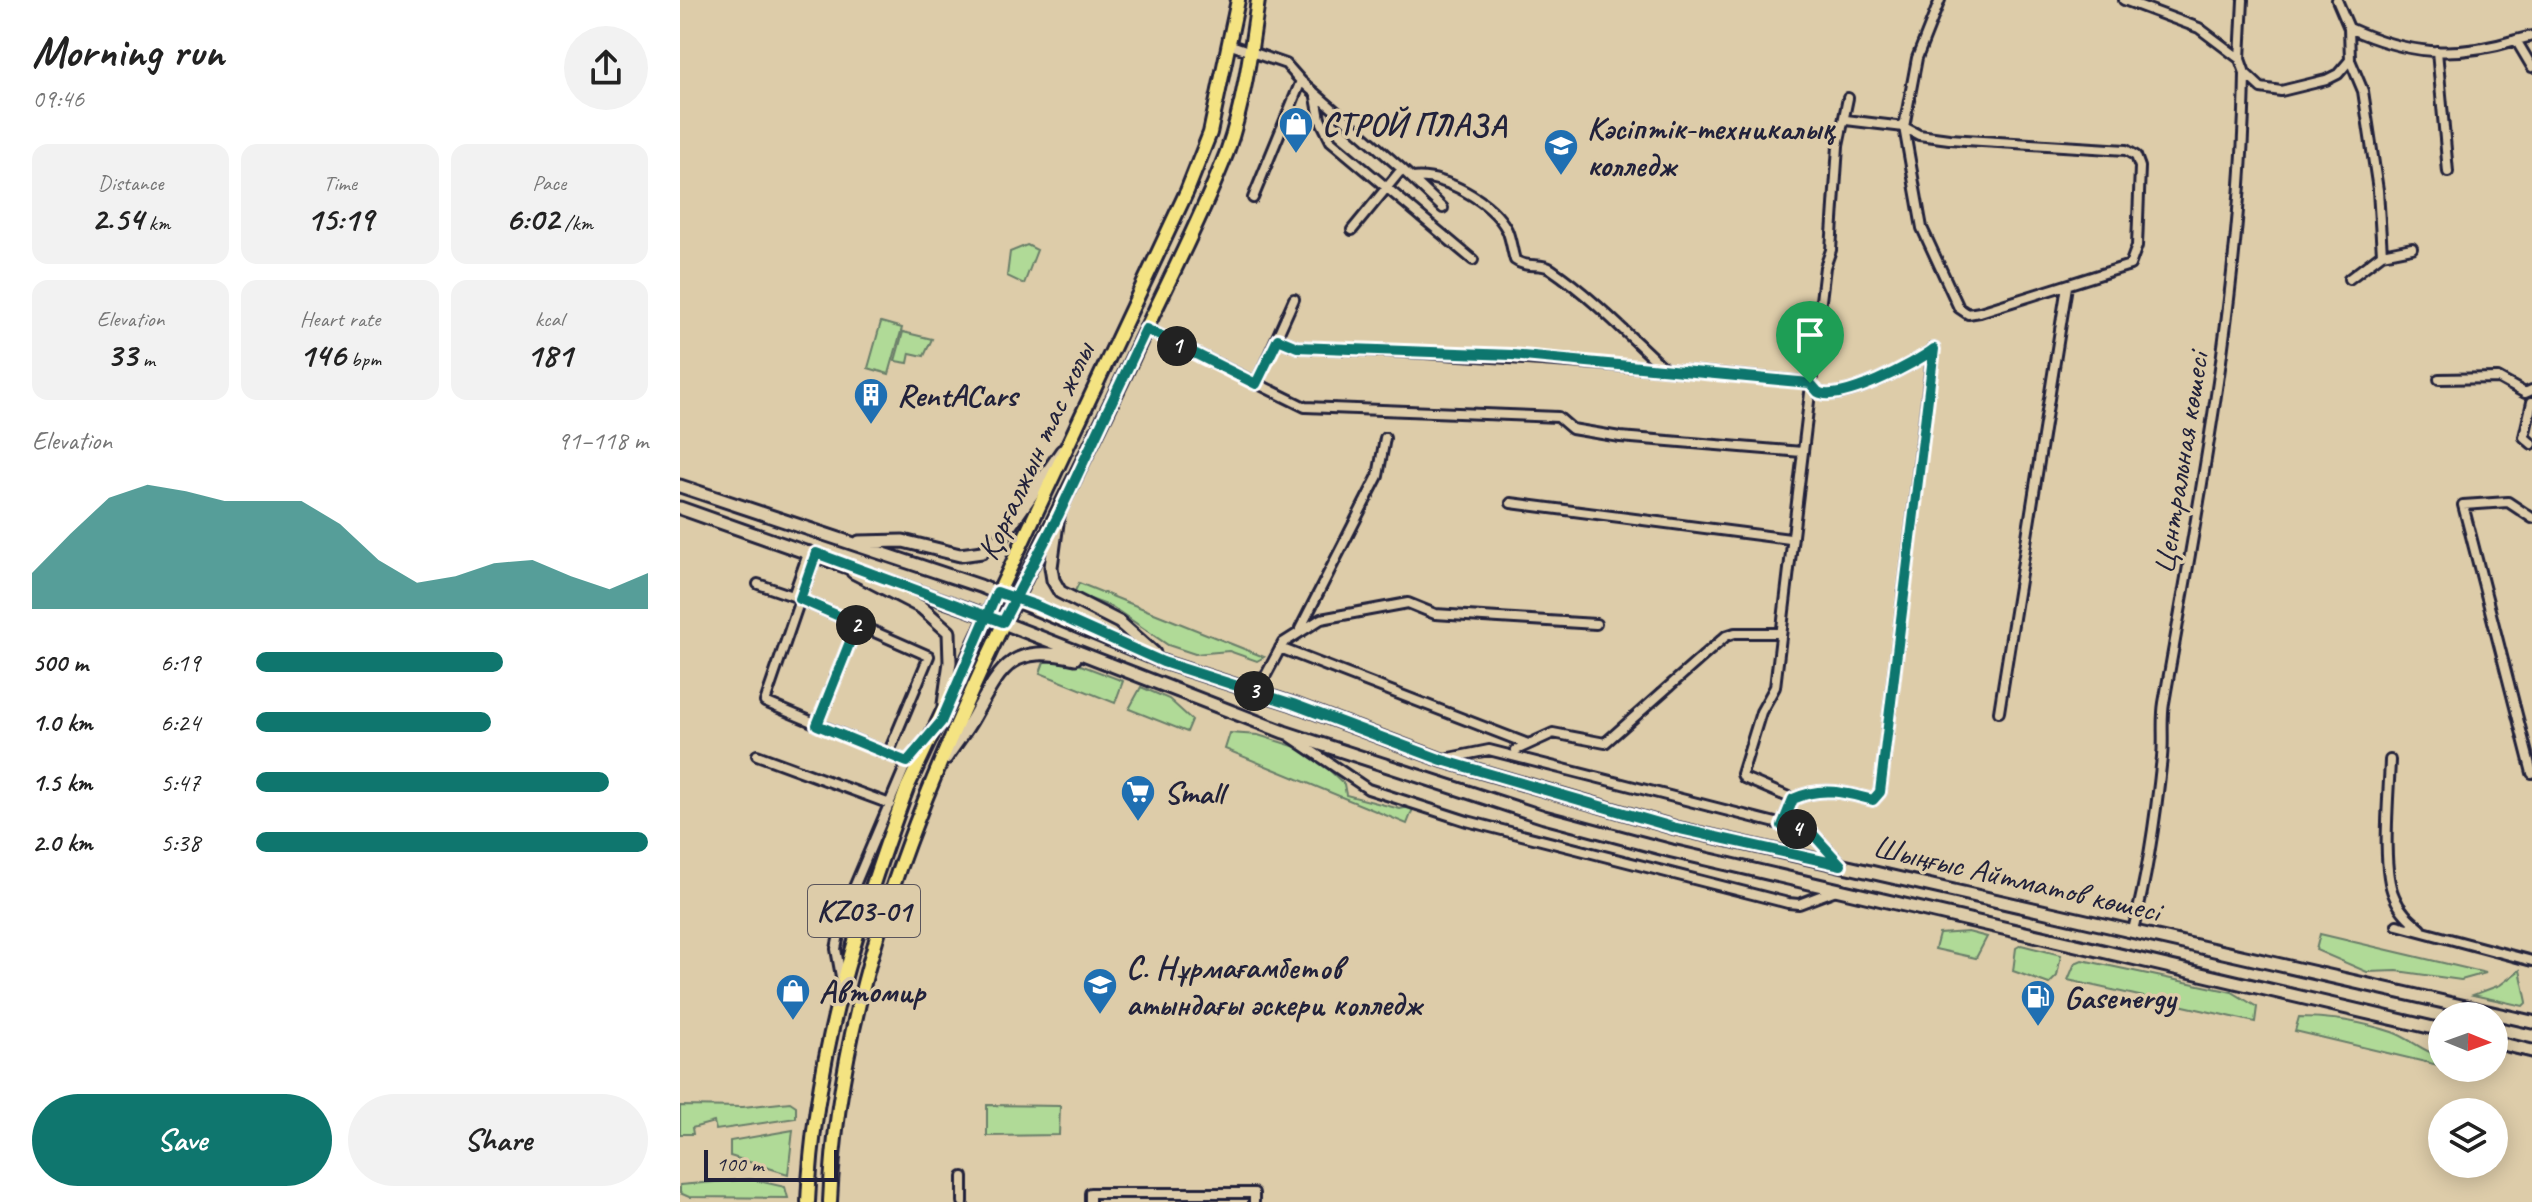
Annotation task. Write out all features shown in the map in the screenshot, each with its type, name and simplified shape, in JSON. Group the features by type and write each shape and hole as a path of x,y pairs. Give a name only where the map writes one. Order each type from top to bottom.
{"main road":[{"name":"Қорғалжын тас жолы","path":"808,1202 814,1127 828,1036 877,869 907,788 941,722 997,592 1187,191 1210,133 1231,45 1238,0"},
{"name":"Қорғалжын тас жолы","path":"830,1202 846,1062 861,992 895,876 953,727 1014,599 1058,516 1228,149 1251,53 1258,0"},
{"path":"849,542 903,541 960,555 982,552 1003,536 1065,448"},
{"name":"Шыңғыс Айтматов көшесі","path":"680,486 997,592 1163,662 1293,704 1442,760 1676,828 2532,1022"},
{"name":"Шыңғыс Айтматов көшесі","path":"680,508 817,553 1284,732 1544,817 1838,890 2428,1027"},
{"path":"1058,516 1051,567 1053,580 1060,592 1119,622 1163,662"},
{"path":"817,553 921,607 949,632 950,662 941,722"},
{"path":"936,776 998,672 1019,657 1061,655 1105,665"},
{"path":"2508,1045 2532,1051"}],"street":[{"path":"1846,120 1904,127 1919,135 2126,150 2136,156 2140,167 2135,256 2130,265 1980,312 1968,314 1959,308 1922,228 1904,127 1917,58 1940,0"},
{"path":"2124,0 2151,4 2199,28 2240,59"},
{"name":"Центральная көшесі","path":"2133,930 2142,893 2162,754 2163,708 2209,455 2244,173 2245,73 2240,59 2243,0"},
{"path":"2337,0 2349,28 2350,60 2363,91 2378,190 2382,254"},
{"path":"2349,28 2386,45 2411,51 2437,51 2532,36"},
{"path":"2516,40 2532,67"},
{"path":"1231,45 1286,64 1316,97 1443,208"},
{"path":"2437,51 2448,172"},
{"path":"2245,73 2261,88 2281,91 2326,80 2338,74 2350,60"},
{"path":"1253,198 1301,81"},
{"path":"1316,97 1320,119 1331,141 1473,260"},
{"path":"1278,339 1297,347 1512,355 1665,368 1810,383 1818,392 1830,394 1893,375 1916,364 1934,349 1880,792 1873,800 1827,791 1793,799 1744,778 1742,774 1761,712 1773,695 1790,539 1802,452 1810,383 1825,267 1831,250 1838,146 1846,120 1848,98"},
{"path":"1352,230 1402,169"},
{"path":"1412,178 1445,179 1464,191 1497,216 1507,231 1515,260 1530,267 1548,266 1599,305 1665,368"},
{"path":"2349,279 2382,254 2412,248"},
{"path":"1999,712 2067,286"},
{"path":"1256,384 1294,299"},
{"path":"1146,329 1305,407 1558,417 1572,429 1620,437 1802,452"},
{"path":"2439,379 2498,378 2525,393 2532,390"},
{"path":"2532,402 2524,437 2532,444"},
{"path":"1300,629 1378,476 1385,438"},
{"path":"2532,518 2508,502 2463,505 2532,773"},
{"path":"1511,503 1790,539"},
{"path":"758,584 793,596 817,553"},
{"path":"817,553 765,702 907,762"},
{"path":"800,599 929,656 888,754"},
{"path":"1266,675 1280,648 1300,629 1321,619 1408,603 1435,614 1596,624"},
{"path":"817,725 857,624"},
{"path":"1516,750 1553,733 1605,743 1726,636 1735,633 1780,633"},
{"path":"1280,648 1528,744"},
{"path":"842,983 836,949 844,911 907,762 941,722"},
{"path":"1284,732 1368,789 1467,821 1788,903 1799,904 1838,890"},
{"path":"1442,760 1489,750 1811,832 1841,865"},
{"path":"757,755 890,804"},
{"path":"2390,760 2388,847 2392,893 2401,912 2421,929"},
{"path":"1782,826 1793,799"},
{"path":"2397,925 2532,961"},
{"path":"963,1177 963,1202"},
{"path":"1090,1202 1090,1193 1109,1198 1254,1197"}],"green space":[{"path":"1027,245 1037,250 1024,284 1007,276 1010,252"},
{"path":"881,322 902,328 889,374 868,368"},
{"path":"903,332 932,339 924,356 910,353 908,363 895,361"},
{"path":"1079,583 1264,657 1257,661 1229,651 1195,654 1168,645 1112,607 1074,593"},
{"path":"1070,661 1123,681 1115,703 1040,673 1044,662"},
{"path":"1141,687 1169,699 1192,720 1187,732 1129,709"},
{"path":"1230,733 1258,735 1309,751 1344,784 1346,795 1400,809 1414,806 1407,824 1225,749"},
{"path":"1968,932 1987,937 1976,958 1935,949 1939,934"},
{"path":"2320,934 2486,973 2461,980 2397,971 2367,972 2316,950"},
{"path":"2021,945 2061,955 2057,976 2049,984 2013,971 2016,948"},
{"path":"2082,960 2232,992 2257,1007 2255,1022 2068,980 2075,963"},
{"path":"2520,970 2527,1002 2523,1006 2473,995 2500,985"},
{"path":"2299,1017 2369,1025 2392,1032 2428,1051 2428,1063 2295,1031"},
{"path":"790,1102 796,1106 796,1118 716,1130 714,1122 692,1128 693,1134 680,1134 680,1106 743,1107"},
{"path":"987,1105 1060,1106 1059,1135 987,1136"},
{"path":"793,1130 788,1174 730,1156 730,1141"},
{"path":"750,1179 785,1187 788,1198 689,1197 680,1193 680,1185"}],"place":[{"name":"СТРОЙ ПЛАЗА","path":"1296,155"},
{"name":"Кәсіптік-техникалық колледж","path":"1561,177"},
{"name":"RentACars","path":"871,426"},
{"name":"Small","path":"1138,823"},
{"name":"С. Нұрмағамбетов атындағы әскери колледж","path":"1100,1016"},
{"name":"Автомир","path":"793,1022"},
{"name":"Gasenergy","path":"2038,1028"}],"route":[{"path":"1810,383 1665,368 1535,360 1512,355 1297,347 1278,339 1256,384 1146,329 1058,516 1014,599 1003,622 987,617 816,553 800,599 857,624 817,725 907,762 941,722 987,617 997,592 1014,599 1035,605 1163,662 1293,704 1442,760 1553,795 1676,828 1841,865 1811,832 1782,826 1793,799 1805,793 1837,791 1873,800 1880,792 1885,729 1934,349 1916,364 1871,383 1830,394 1818,392 1810,383"}]}
